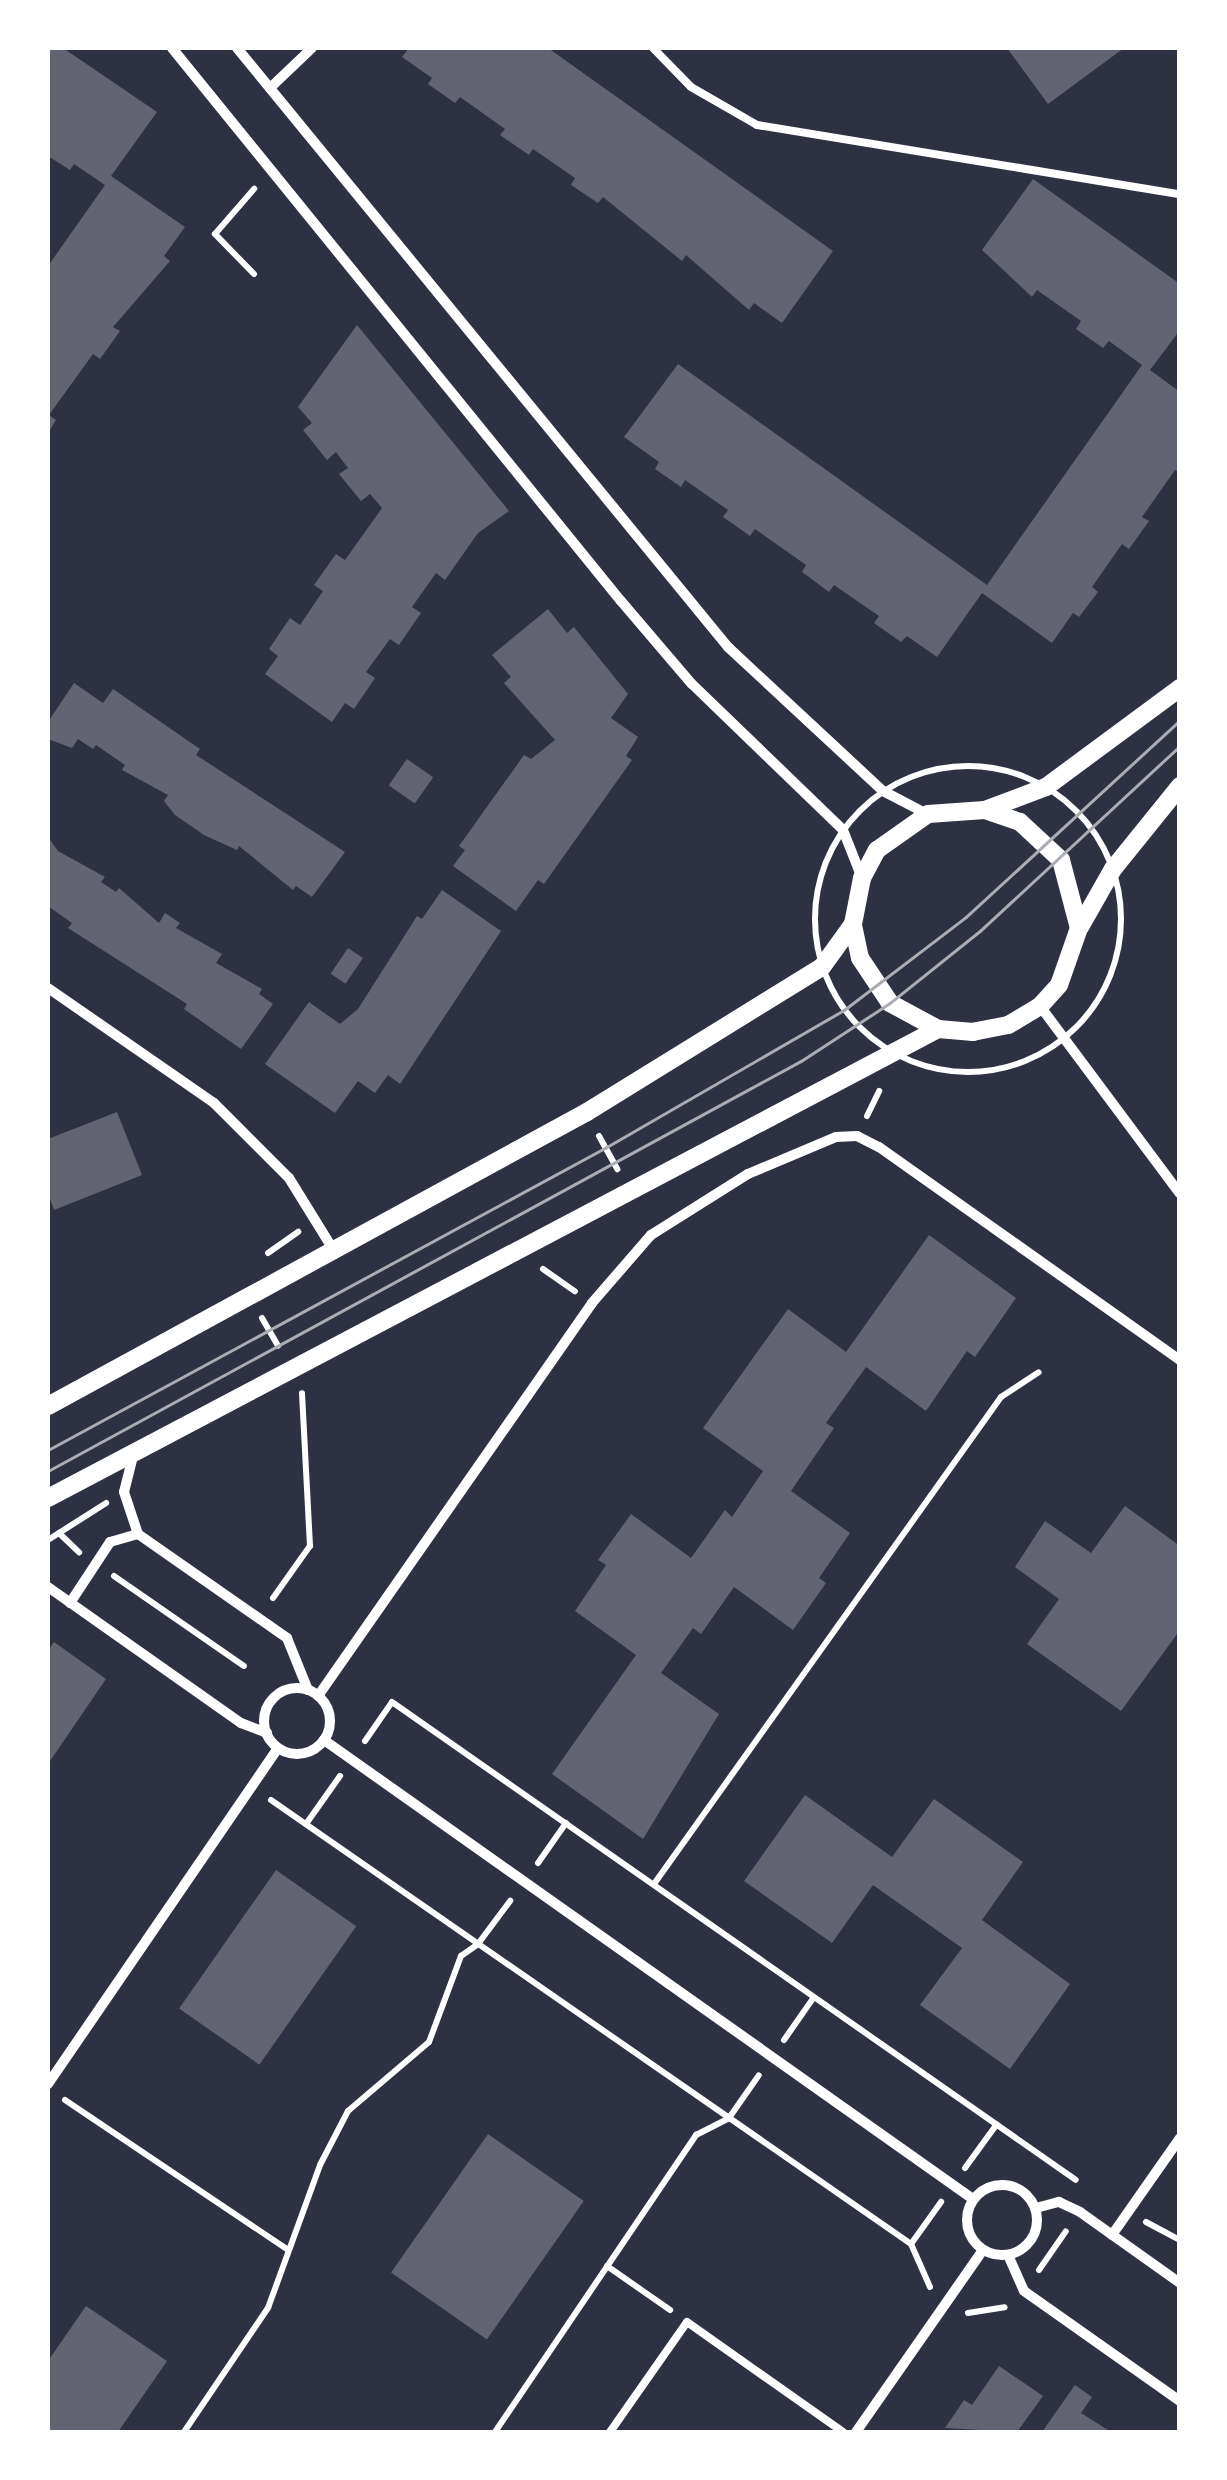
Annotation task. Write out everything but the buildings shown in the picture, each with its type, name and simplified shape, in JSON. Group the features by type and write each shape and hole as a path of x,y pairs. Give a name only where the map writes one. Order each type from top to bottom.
{"street":[{"path":"172,48 632,615 692,684 843,830 862,878"},
{"path":"236,48 655,565 728,647 883,792 928,814"},
{"path":"270,88 312,48"},
{"path":"1180,688 1046,787 984,810 928,814 888,840 862,878 853,924 860,958 877,989 912,1019 938,1029 973,1032 1008,1025 1040,1006 1073,958 1079,928 1113,869 1180,786"},
{"path":"984,810 1020,822 1061,860 1079,928"},
{"path":"48,1406 706,1044 822,968 853,924"},
{"path":"48,988 214,1103 289,1178 334,1251"},
{"path":"1040,1006 1180,1194"},
{"path":"48,1498 234,1394 292,1373 888,1052 938,1029"},
{"path":"313,1693 592,1302 651,1235 684,1210 836,1137 857,1136 1180,1360"},
{"path":"136,1446 124,1492 138,1534 287,1638 313,1693 329,1712 324,1740"},
{"path":"70,1603 110,1542 138,1534"},
{"path":"48,1587 241,1723 267,1733 278,1748 298,1754 324,1740"},
{"path":"267,1733 270,1702 286,1690 313,1693"},
{"path":"324,1740 974,2199"},
{"path":"48,2086 278,1748"},
{"path":"1112,2235 1180,2138"},
{"path":"1002,2184 1023,2191 1036,2208 1030,2243 1008,2255 983,2250 969,2232 974,2199 1002,2184"},
{"path":"1036,2208 1060,2202 1180,2283"},
{"path":"856,2432 983,2250"},
{"path":"1008,2255 1024,2291 1180,2401"}],"lane":[{"path":"653,48 691,87 757,125 1180,194"},
{"path":"610,2432 687,2322 844,2432"}],"path":[{"path":"254,274 216,234 252,186 264,200"},
{"path":"952,767 990,768 1046,787 1080,815 1113,869 1122,934 1112,974 1093,1010 1065,1039 1028,1060 987,1072 945,1071 888,1052 844,1010 822,968 815,910 828,855 843,830 883,792 952,767"},
{"path":"543,1270 592,1302"},
{"path":"654,1884 1001,1398 1039,1372"},
{"path":"259,1618 310,1546 302,1394"},
{"path":"58,1533 96,1564 244,1666"},
{"path":"306,1824 392,1702 1093,2192 1180,2240"},
{"path":"251,1787 911,2244"},
{"path":"184,2432 268,2308 288,2250 348,2111 429,2042 461,1956 478,1944"},
{"path":"494,2432 696,2136 729,2118 814,1996"},
{"path":"48,2086 288,2250"},
{"path":"607,2266 687,2322"}],"tram line":[{"path":"48,1450 605,1148 844,1010 966,917 1180,720"},
{"path":"48,1471 801,1061 890,1003 980,931 1180,746"}]}
